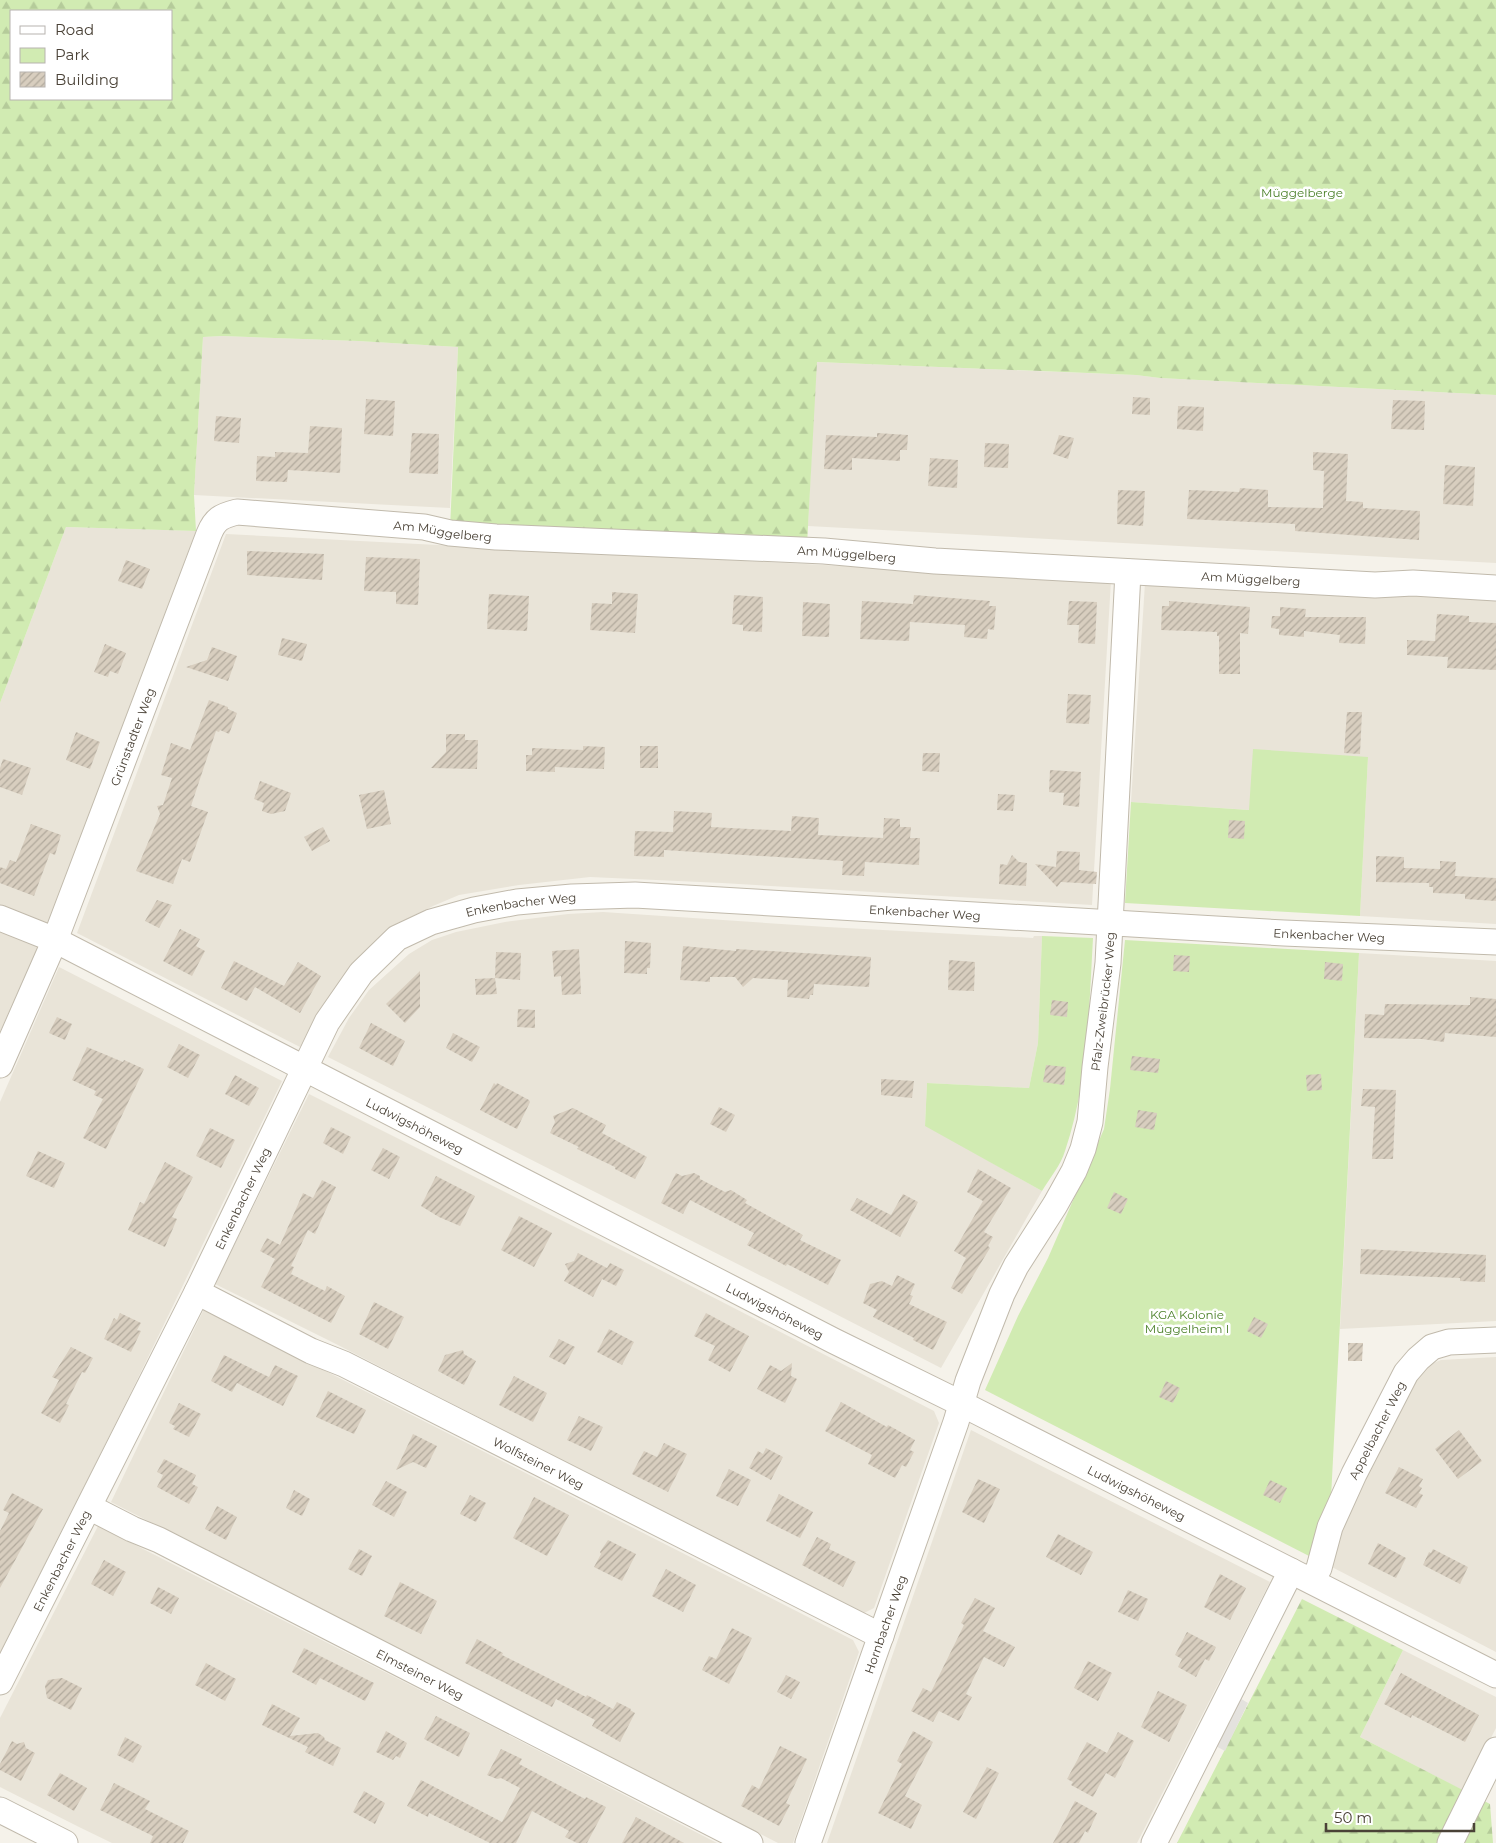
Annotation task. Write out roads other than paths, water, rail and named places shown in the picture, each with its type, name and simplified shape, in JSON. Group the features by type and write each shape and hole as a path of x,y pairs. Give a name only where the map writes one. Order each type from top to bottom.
{"street":[{"name":"Am Müggelberg","path":"209,534 214,523 222,517 237,512 424,528 450,533 496,537 824,551 935,561 1375,585 1413,583 1496,588"},
{"name":"Grünstadter Weg","path":"0,1066 55,940 209,534"},
{"name":"Pfalz-Zweibrücker Weg","path":"962,1404 968,1381 1002,1294 1016,1266 1070,1178 1083,1149 1090,1122 1108,963 1128,572"},
{"name":"Enkenbacher Weg","path":"0,1682 197,1292 327,1022 361,973 397,938 431,922 474,910 517,902 572,897 635,895 1284,933 1496,942"},
{"path":"0,918 55,940"},
{"name":"Ludwigshöheweg","path":"55,940 834,1341 1496,1675"},
{"name":"Wolfsteiner Weg","path":"197,1292 310,1351 353,1368 881,1636"},
{"name":"Appelbacher Weg","path":"1154,1843 1301,1576 1319,1568 1330,1528 1354,1474 1406,1373 1418,1358 1432,1347 1449,1342 1496,1340"},
{"name":"Hornbacher Weg","path":"808,1843 962,1404"},
{"name":"Elmsteiner Weg","path":"89,1507 175,1548 750,1843"},
{"path":"1450,1843 1496,1750"},
{"path":"0,1810 65,1843"}],"park label":[{"name":"Müggelberge","path":"1302,192"},
{"name":"KGA Kolonie Müggelheim I","path":"1187,1321"}]}
